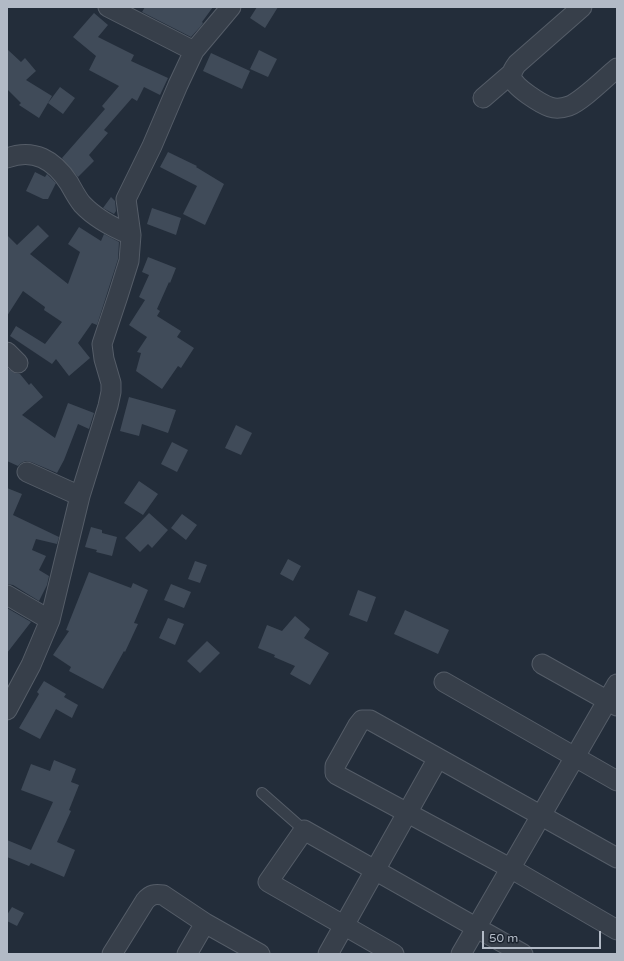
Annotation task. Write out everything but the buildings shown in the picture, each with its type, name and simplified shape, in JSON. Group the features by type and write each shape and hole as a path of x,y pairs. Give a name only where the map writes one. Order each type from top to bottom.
{"street":[{"path":"7,710 31,665 50,620 80,496 108,406 111,383 104,359 102,344 127,267 131,236 126,206 128,193 152,146 194,51 231,7"},
{"path":"482,98 512,73 517,64 582,7"},
{"path":"117,9 194,51"},
{"path":"512,73 512,78 515,83 542,104 552,108 561,108 569,106 578,100 617,68"},
{"path":"7,158 27,154 47,160 57,167 80,202 86,208 112,226 131,236"},
{"path":"27,472 80,496"},
{"path":"7,595 50,620"},
{"path":"542,664 612,704"},
{"path":"444,682 617,781"},
{"path":"461,954 575,757 612,704 617,684"},
{"path":"617,858 370,720 362,720 358,725 335,766 337,775 510,868 617,930"},
{"path":"328,954 438,758"},
{"path":"394,954 268,882 304,830 523,954"},
{"path":"112,954 145,901 153,894 163,895 205,923 260,954"},
{"path":"186,954 205,923"}],"lane":[{"path":"262,793 304,830"}]}
